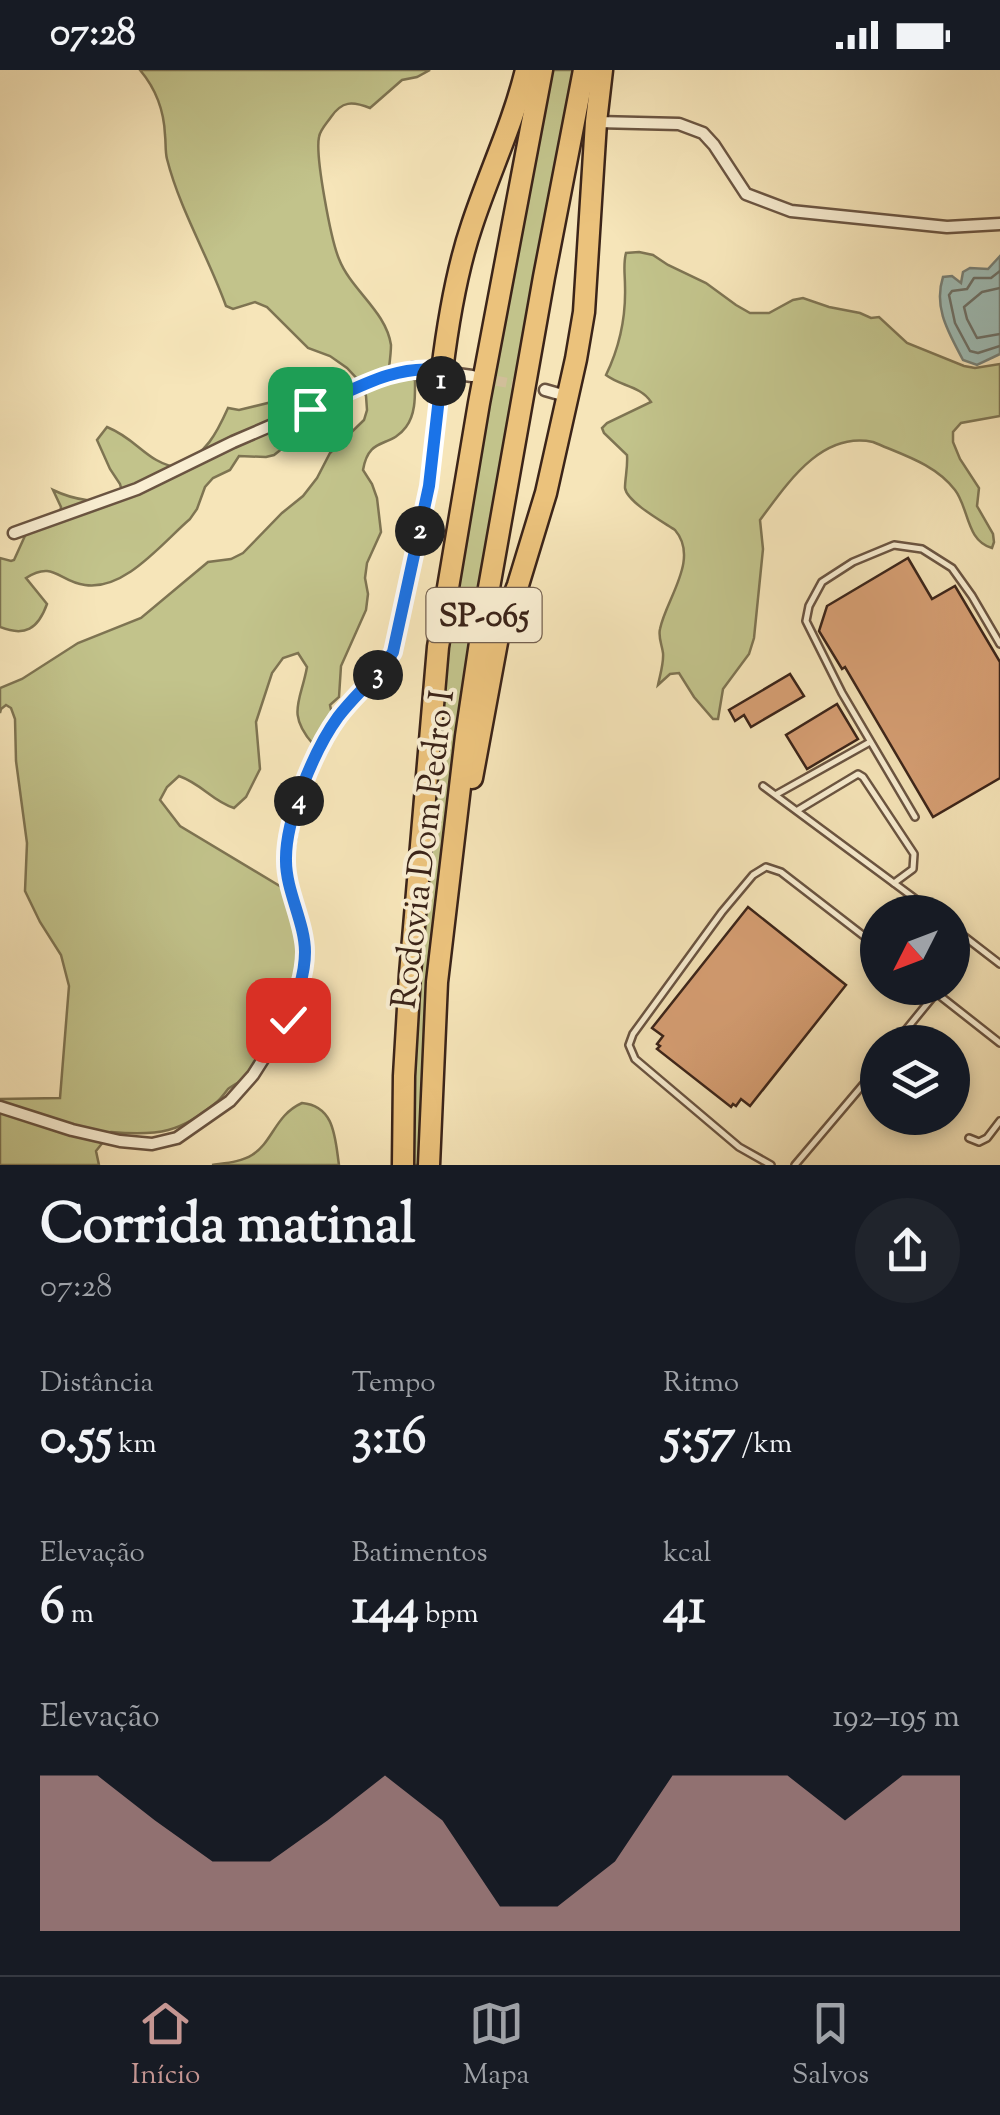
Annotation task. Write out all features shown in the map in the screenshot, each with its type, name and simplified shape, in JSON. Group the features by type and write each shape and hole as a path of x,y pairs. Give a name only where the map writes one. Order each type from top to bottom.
{"highway":[{"path":"442,371 448,322 470,228 526,70"},
{"name":"Rodovia Dom Pedro I","path":"403,1165 410,974 438,647 542,70"},
{"name":"Rodovia Dom Pedro I","path":"428,1165 437,982 466,736 540,296 584,70"},
{"path":"437,982 498,637 546,493 584,312 602,70"}],"street":[{"path":"596,122 679,124 702,133 746,194 791,211 947,227 1000,224"},
{"path":"14,533 136,489 232,442 386,376 413,368 472,376"},
{"path":"0,1108 120,1141 152,1144 177,1138 230,1100 253,1076 288,1020 299,988 305,951 286,862 292,819 314,758 337,718 380,674 393,652 429,486 442,371"},
{"path":"545,390 566,396"}],"lane":[{"path":"915,817 842,692 806,621 809,606 822,582 854,562 894,545 922,549 952,568 1000,644"},
{"path":"776,795 870,742"},
{"path":"796,810 858,774 863,776 914,854 913,869 894,883"},
{"path":"764,786 911,895"},
{"path":"772,1165 740,1148 635,1059 629,1044 722,912 753,875 766,868 781,872 860,932"},
{"path":"970,941 1000,964"},
{"path":"910,1025 926,1005"},
{"path":"951,1005 1000,1043"},
{"path":"795,1165 860,1088"},
{"path":"970,1138 979,1142 987,1138 1000,1120"}],"green space":[{"path":"140,70 430,70 402,80 370,108 343,105 321,132 318,147 324,198 339,259 388,333 389,368 415,380 414,404 406,427 370,452 363,470 377,498 381,532 367,563 366,610 341,666 339,697 330,705 334,724 328,739 313,744 300,724 298,707 307,667 298,653 283,658 272,673 256,722 260,769 246,797 234,808 179,776 160,800 180,826 298,897 309,968 294,1020 262,1065 228,1089 205,1112 180,1126 156,1132 111,1132 96,1151 99,1165 0,1165 0,1099 60,1098 69,986 61,955 25,891 27,843 16,761 15,719 6,705 0,713 0,688 22,679 78,643 141,618 208,562 243,553 303,496 330,453 364,420 367,410 361,383 347,368 308,348 267,307 255,302 233,309 226,306 173,178 158,100"},
{"path":"547,70 577,70 508,436 423,1165 409,1165 411,1072 446,638"},
{"path":"626,253 653,255 706,283 750,313 769,313 803,298 879,317 907,343 964,366 1000,364 1000,416 961,423 953,432 960,459 979,488 977,506 993,534 992,548 977,539 955,490 928,467 873,442 837,444 822,452 794,477 760,520 763,549 754,638 749,654 723,689 718,719 713,719 694,697 679,673 670,674 658,685 663,657 660,629 683,566 682,541 675,530 627,493 627,455 602,428 651,402 642,393 606,375 623,321"},
{"path":"303,398 325,406 322,417 274,455 239,456 230,470 205,487 190,519 129,573 100,585 85,585 50,572 36,573 26,578 47,604 39,620 23,631 0,627 0,558 14,560 29,527 60,514 53,490 88,500 124,499 97,440 107,427 150,456 180,468 209,442 228,408 239,410"},
{"path":"302,1103 313,1105 327,1117 339,1165 212,1165 252,1155 286,1114"}],"water":[{"path":"1000,256 1000,354 977,365 963,360 953,340 941,310 940,288 943,277 952,276 961,283 963,272 970,268 988,269"}],"building":[{"path":"908,558 932,599 955,586 1000,662 1000,778 933,817 845,667 842,669 819,631 827,606"},
{"path":"790,674 804,696 751,727 744,715 735,721 729,710"},
{"path":"837,704 858,739 807,769 786,735"},
{"path":"748,907 846,985 750,1106 741,1099 731,1107 657,1049 663,1036 652,1028"}],"tunnel":[{"path":"482,378 545,390"}],"route":[{"path":"288,1020 299,988 305,951 286,862 292,819 314,758 337,718 380,674 399,635 429,486 442,371 413,368 310,409"}]}
